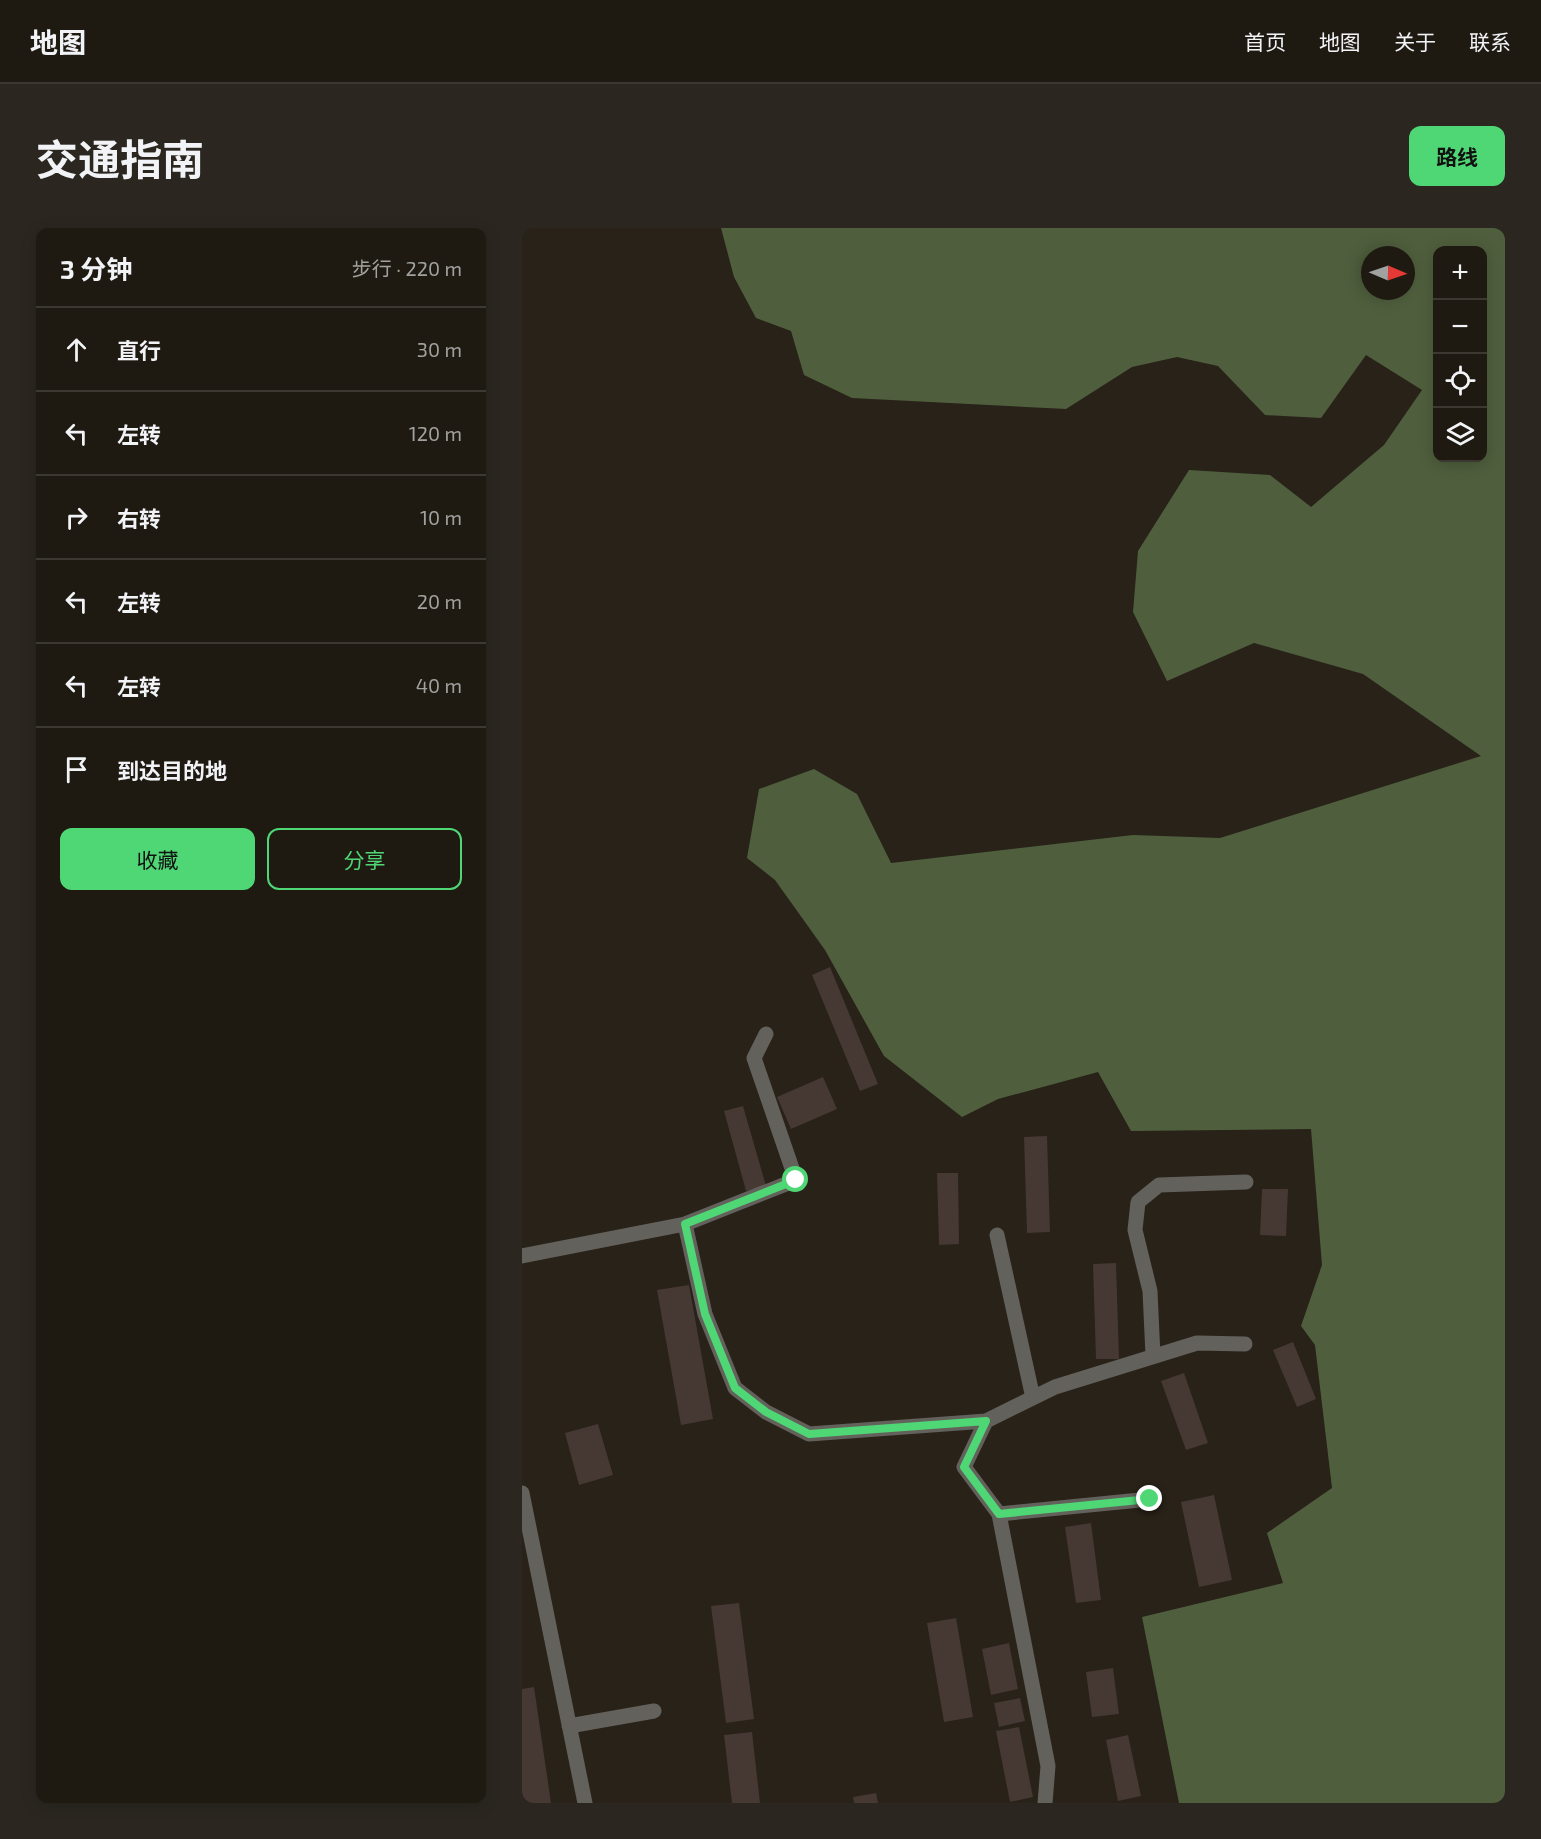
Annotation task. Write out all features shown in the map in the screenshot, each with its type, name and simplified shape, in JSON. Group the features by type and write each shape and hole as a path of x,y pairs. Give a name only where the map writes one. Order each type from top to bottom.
{"street":[{"path":"522,1256 685,1224 796,1180 753,1058 766,1034"},
{"path":"1153,1356 1149,1290 1135,1230 1138,1202 1159,1185 1246,1182"},
{"path":"685,1224 705,1314 735,1388 766,1412 809,1434 986,1421 1055,1387 1153,1356 1197,1343 1245,1344"},
{"path":"997,1235 1033,1398"},
{"path":"986,1421 964,1467 999,1514 1048,1766 1045,1803"},
{"path":"522,1493 585,1803"},
{"path":"999,1514 1150,1499"},
{"path":"569,1726 654,1711"}],"green space":[{"path":"721,228 1505,228 1505,1803 1179,1803 1142,1617 1283,1583 1267,1533 1332,1488 1315,1345 1301,1326 1322,1265 1311,1129 1131,1131 1098,1072 998,1099 962,1117 884,1056 825,950 775,880 747,858 759,789 814,769 857,794 891,863 1133,835 1220,838 1481,756 1363,674 1254,643 1167,681 1133,612 1138,551 1189,470 1270,475 1311,507 1384,445 1422,390 1366,355 1321,418 1265,415 1218,366 1177,357 1132,367 1066,409 852,398 804,375 791,331 756,318 734,277"}],"building":[{"path":"830,967 878,1084 860,1091 812,975"},
{"path":"823,1077 837,1109 791,1129 777,1097"},
{"path":"743,1106 766,1186 746,1191 724,1111"},
{"path":"1047,1136 1050,1232 1027,1233 1024,1137"},
{"path":"937,1173 958,1173 959,1244 939,1245"},
{"path":"1262,1189 1288,1189 1286,1236 1260,1235"},
{"path":"1116,1263 1119,1359 1096,1359 1093,1264"},
{"path":"689,1285 713,1419 681,1425 657,1290"},
{"path":"1293,1342 1316,1399 1297,1407 1273,1350"},
{"path":"1184,1373 1208,1443 1186,1450 1161,1381"},
{"path":"598,1424 613,1475 579,1485 565,1433"},
{"path":"1214,1495 1232,1580 1199,1587 1181,1502"},
{"path":"1091,1523 1101,1600 1076,1603 1065,1527"},
{"path":"739,1603 754,1719 726,1723 711,1606"},
{"path":"956,1618 973,1717 944,1722 927,1623"},
{"path":"1009,1643 1018,1689 991,1695 982,1649"},
{"path":"1113,1668 1119,1714 1092,1717 1086,1672"},
{"path":"534,1687 551,1803 522,1803 522,1689"},
{"path":"1020,1698 1025,1721 999,1727 994,1703"},
{"path":"1019,1727 1033,1797 1010,1802 996,1731"},
{"path":"752,1732 760,1803 732,1803 724,1735"},
{"path":"1128,1735 1141,1796 1118,1801 1106,1740"},
{"path":"876,1793 878,1803 854,1803 853,1797"}],"route":[{"path":"796,1180 685,1224 705,1314 735,1388 766,1412 809,1434 986,1421 964,1467 999,1514 1150,1499"}]}
